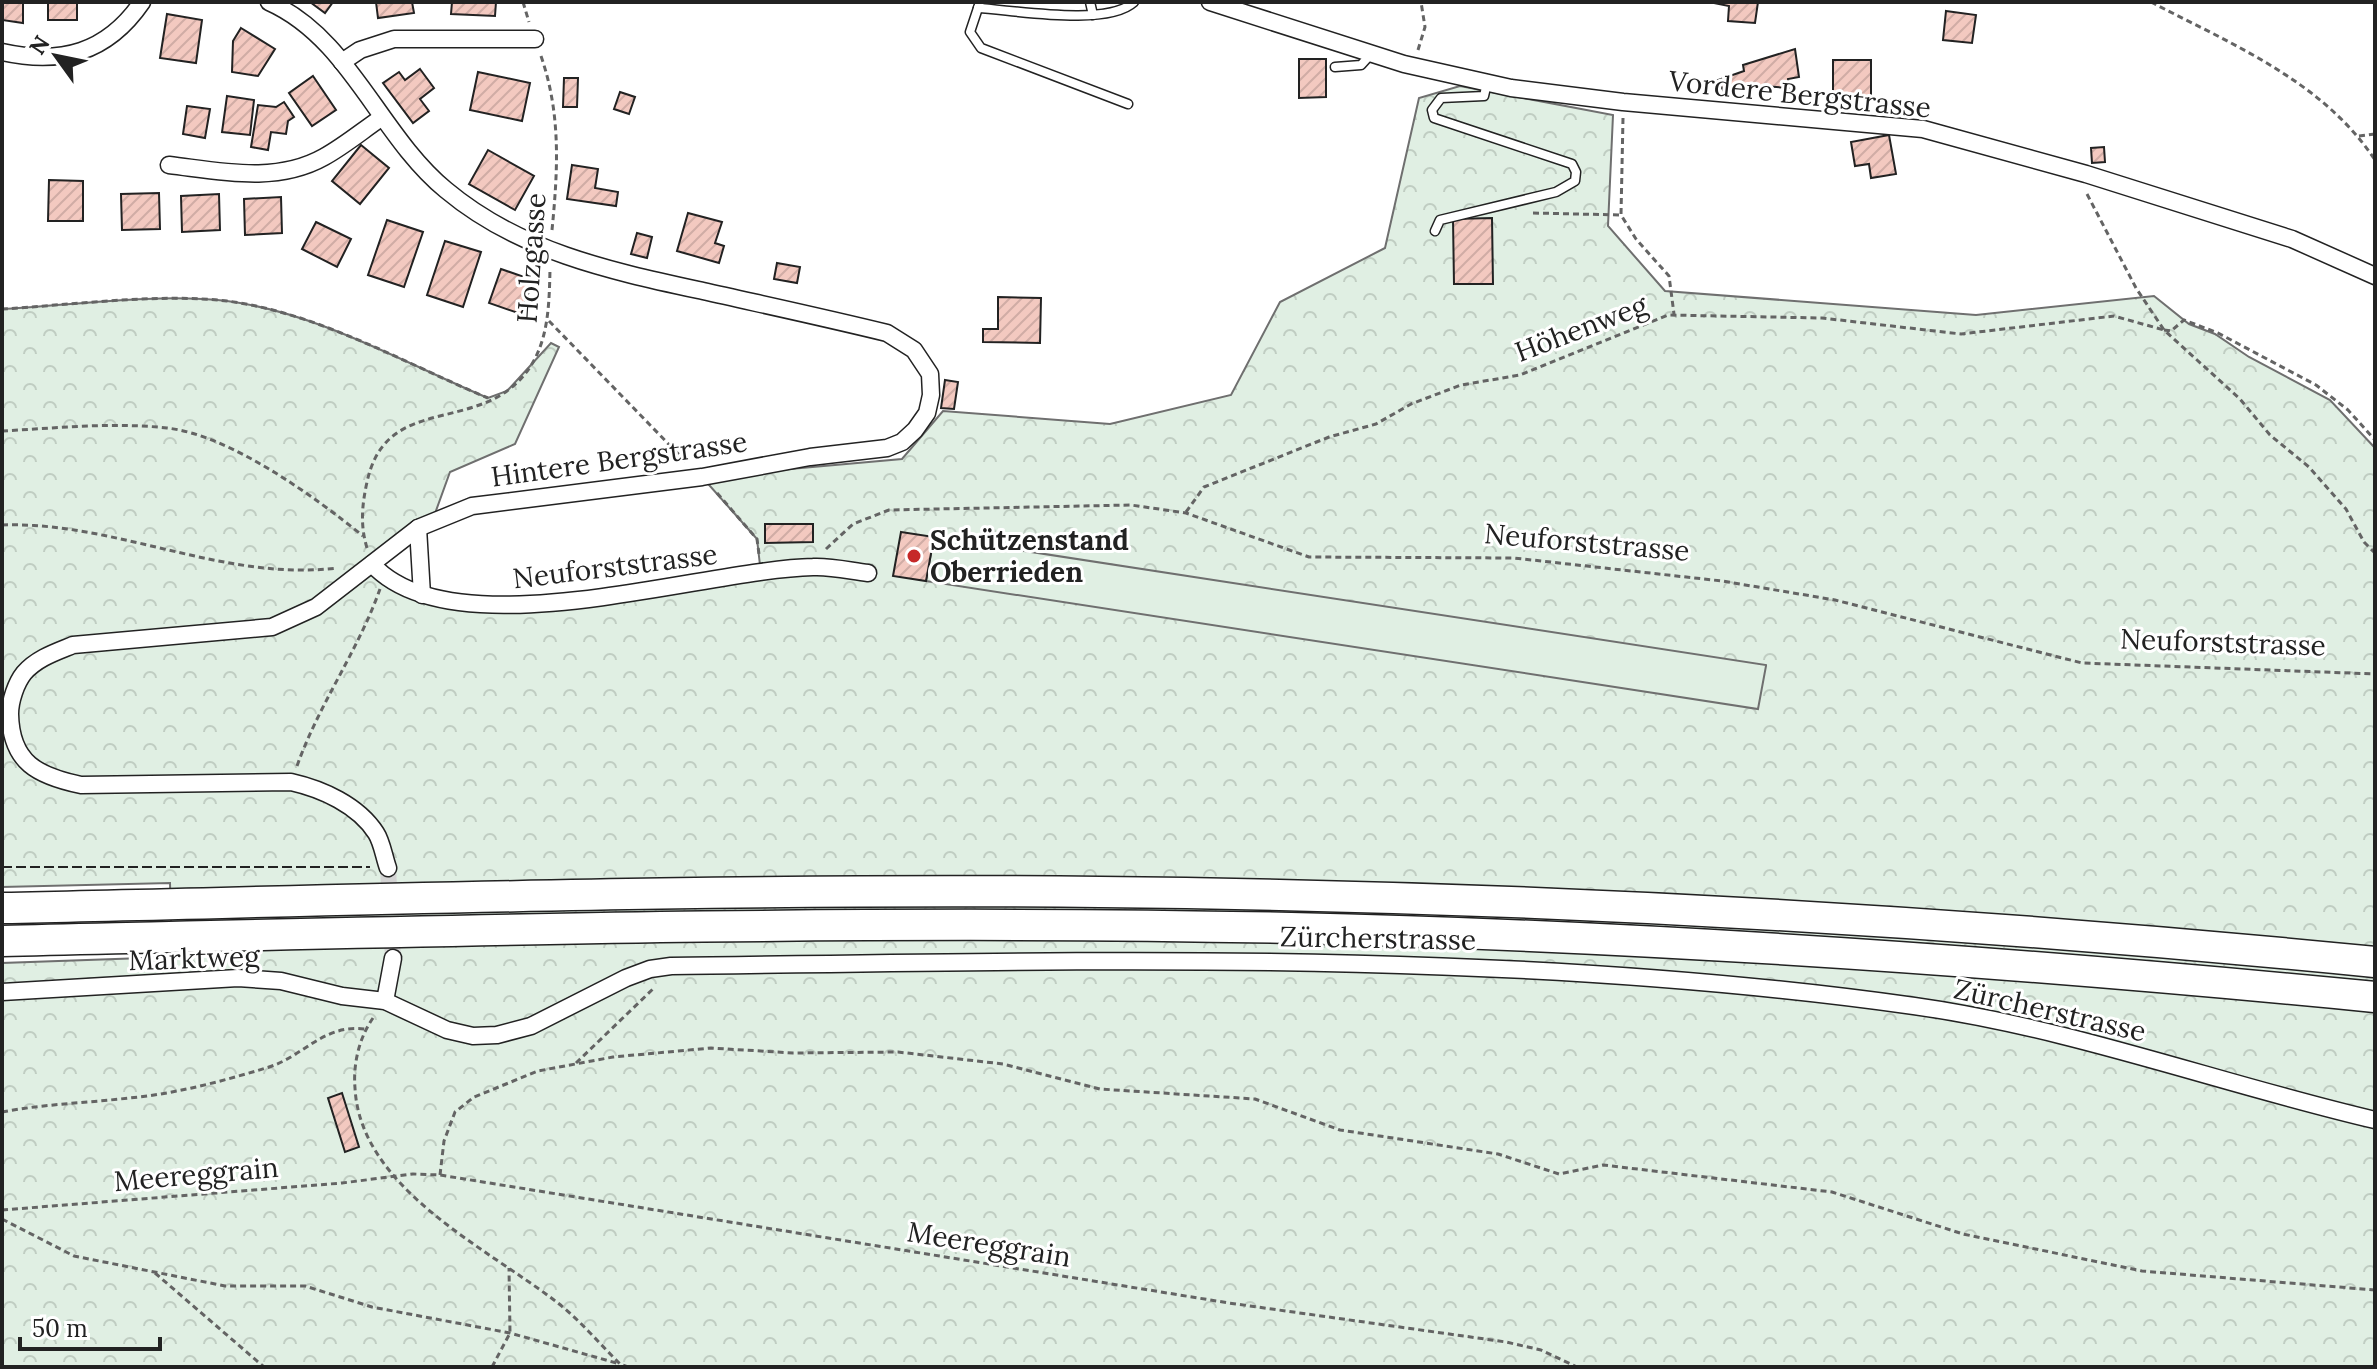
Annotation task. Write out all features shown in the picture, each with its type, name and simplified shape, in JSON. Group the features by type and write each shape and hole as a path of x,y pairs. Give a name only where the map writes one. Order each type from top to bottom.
{"highway":[{"path":"2,908 755,892 1273,894 1514,901 1821,917 2161,941 2375,962"},
{"path":"2,941 718,926 1295,928 1821,952 2171,977 2375,997"}],"street":[{"path":"2,52 50,58 74,56 120,29 142,2"},
{"name":"Hintere Bergstrasse","path":"269,2 306,24 342,62 406,152 445,190 488,221 549,253 633,276 887,333 914,350 930,374 927,413 902,442 887,448 810,457 702,477 472,506 418,528 316,607 272,627 73,645 45,657 23,674 10,703 10,736 23,759 48,778 81,785 291,782 314,787 352,808 376,833 388,868"},
{"name":"Vordere Bergstrasse","path":"1210,2 1404,64 1487,83 1623,102 1923,129 2086,174 2292,239 2375,276"},
{"path":"342,62 360,50 394,39 535,39"},
{"path":"169,165 244,175 282,172 322,159 381,118"},
{"path":"418,528 422,595"},
{"name":"Neuforststrasse","path":"372,564 383,577 422,595 483,606 814,566 868,573"},
{"path":"385,1001 393,958"},
{"name":"Zürcherstrasse","path":"385,1001 447,1030 473,1036 497,1035 531,1026 638,973 671,966 1371,962 1533,968 1808,993 2019,1024 2375,1120"},
{"name":"Marktweg","path":"2,992 238,978 281,981 342,996 385,1001"}],"lane":[{"path":"1090,2 1093,15"},
{"path":"1128,104 981,48 970,32 979,5 1093,15 1113,13 1134,2"},
{"path":"1335,67 1361,65 1371,54"},
{"path":"1435,231 1440,220 1556,192 1575,181 1576,172 1572,164 1434,118 1432,110 1441,98 1484,96 1487,83"}],"path":[{"name":"Holzgasse","path":"372,564 363,536 362,507 370,470 384,444 403,427 424,419 458,413 507,391 536,357 549,321 549,253 558,164 557,120 523,2"},
{"path":"1404,64 1420,48 1425,27 1421,2"},
{"path":"2151,2 2279,69 2314,94 2359,136 2375,160"},
{"path":"1623,102 1621,215 1636,239 1669,276 1674,315"},
{"path":"2359,136 2375,134"},
{"path":"2086,191 2136,288 2164,330 2240,399 2270,435 2309,467 2346,509 2364,542 2375,553"},
{"path":"1530,213 1621,215"},
{"path":"2,309 227,301 276,313 392,353 488,398"},
{"name":"Höhenweg","path":"1186,513 1193,497 1204,487 1329,437 1376,424 1411,404 1461,385 1520,375 1674,315 1822,318 1961,334 2114,316 2164,330"},
{"path":"2164,330 2171,331 2184,320 2273,360 2337,400 2375,440"},
{"path":"549,321 702,477 757,539"},
{"path":"2,431 104,426 170,428 226,447 308,491 363,536"},
{"name":"Neuforststrasse","path":"814,566 827,548 853,524 889,510 1131,505 1186,513 1309,557 1514,558 1722,581 1835,600 2082,663 2375,674"},
{"path":"2,525 22,524 131,542 262,569 297,573 338,568"},
{"path":"291,782 309,732 367,625 383,577"},
{"path":"574,1065 659,984 671,966"},
{"path":"385,1001 365,1029 354,1075 355,1100 373,1151 392,1176 439,1217 557,1302 620,1364"},
{"path":"2,1112 40,1105 132,1098 219,1080 271,1067 343,1026 365,1029"},
{"path":"440,1175 444,1141 455,1112 474,1097 538,1071 613,1057 711,1048 793,1053 898,1052 1003,1064 1100,1089 1255,1099 1340,1130 1498,1154 1559,1174 1603,1165 1832,1192 1963,1234 2142,1271 2375,1290"},
{"name":"Meereggrain","path":"2,1210 342,1183 392,1176 440,1175 1215,1301 1506,1342 1541,1350 1577,1367"},
{"path":"2,1219 74,1256 225,1286 305,1286 372,1307 510,1333 628,1367"},
{"path":"492,1367 510,1333 509,1267"},
{"path":"153,1271 264,1367"}],"green space":[{"path":"1460,86 1613,115 1608,226 1665,291 1976,315 2154,296 2189,324 2215,334 2249,357 2330,400 2375,448 2375,1367 2,1367 2,963 172,957 170,883 2,887 2,309 173,298 227,301 261,307 328,328 488,398 507,391 551,343 559,347 515,444 450,472 433,519 372,564 384,577 483,606 761,574 757,539 702,477 902,459 943,411 1110,424 1231,395 1280,302 1385,248 1419,98"},
{"path":"934,537 1766,666 1758,709 926,581"}],"building":[{"path":"2,2 23,2 23,23 2,20"},
{"path":"48,2 77,2 77,20 48,20"},
{"path":"310,2 333,2 325,13"},
{"path":"376,2 412,2 414,13 378,18"},
{"path":"452,2 496,2 495,16 451,14"},
{"path":"1709,2 1758,2 1755,23 1728,21 1729,6"},
{"path":"1946,11 1976,15 1972,43 1943,40"},
{"path":"167,14 202,20 196,63 160,58"},
{"path":"241,28 275,49 258,76 232,72 233,41"},
{"path":"1795,49 1799,77 1788,79 1789,88 1747,85 1726,96 1718,80 1744,71 1743,65"},
{"path":"1299,59 1326,59 1326,97 1299,98"},
{"path":"1833,60 1871,60 1871,97 1833,97"},
{"path":"420,69 434,88 420,99 429,111 413,123 383,83 399,72 405,80"},
{"path":"478,72 530,83 522,121 470,110"},
{"path":"313,76 336,110 312,126 289,93"},
{"path":"564,78 578,78 577,107 563,107"},
{"path":"620,92 635,97 629,114 614,109"},
{"path":"227,96 254,100 250,135 222,132"},
{"path":"284,102 294,117 288,121 286,134 271,132 268,150 251,147 258,105 276,107"},
{"path":"187,106 210,109 205,138 183,134"},
{"path":"1889,135 1896,174 1871,178 1869,164 1855,166 1851,142"},
{"path":"361,145 389,168 360,204 332,181"},
{"path":"2104,147 2105,162 2092,163 2091,148"},
{"path":"488,150 534,176 515,210 469,184"},
{"path":"572,165 598,169 595,188 618,192 616,206 567,199"},
{"path":"49,180 83,181 83,221 48,221"},
{"path":"159,193 160,229 122,230 121,194"},
{"path":"219,194 220,230 182,232 181,196"},
{"path":"281,197 282,233 245,235 244,199"},
{"path":"688,213 722,222 715,243 724,246 719,263 677,251"},
{"path":"1492,218 1493,284 1454,284 1453,219"},
{"path":"387,220 423,232 404,287 368,275"},
{"path":"316,222 351,239 337,267 302,249"},
{"path":"637,233 652,237 647,258 631,254"},
{"path":"445,241 481,252 463,307 427,295"},
{"path":"777,263 800,267 797,283 774,279"},
{"path":"501,269 533,280 521,314 489,303"},
{"path":"998,297 1041,298 1040,343 983,342 983,329 998,329"},
{"path":"945,380 958,382 954,409 941,408"},
{"path":"765,524 813,524 813,542 765,543"},
{"name":"Schützenstand Oberrieden","path":"901,532 934,537 926,581 893,576"},
{"path":"342,1093 359,1147 345,1152 328,1098"}],"tunnel":[{"path":"388,868 393,958"}],"fence":[{"path":"2,867 370,867"}],"place":[{"name":"Schützenstand Oberrieden","path":"914,556"}]}
